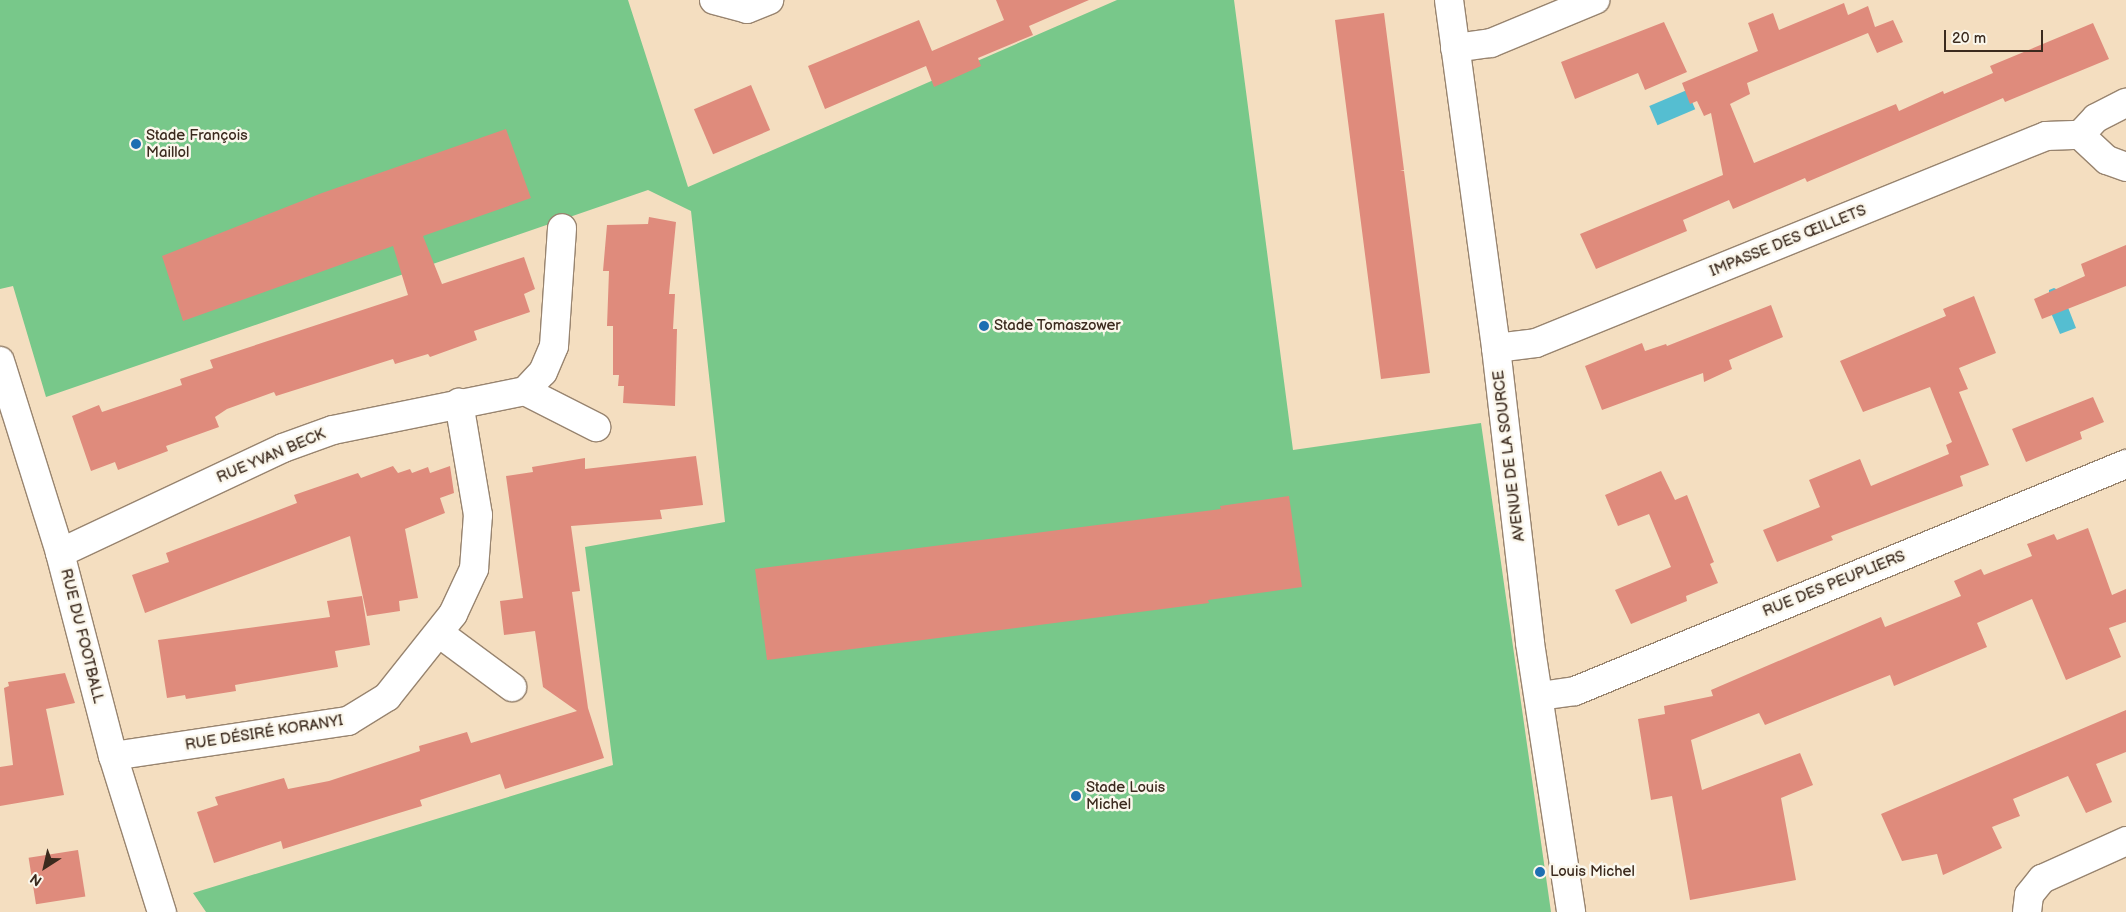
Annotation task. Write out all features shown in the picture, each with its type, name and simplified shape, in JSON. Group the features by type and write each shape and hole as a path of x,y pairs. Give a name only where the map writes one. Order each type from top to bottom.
{"street":[{"path":"714,0 747,9 769,0"},
{"name":"AVENUE DE LA SOURCE","path":"1449,0 1496,348 1530,643 1540,696 1571,912"},
{"path":"1455,48 1491,43 1595,0"},
{"path":"2126,103 2096,118 2080,135 2107,160 2126,167"},
{"name":"IMPASSE DES ŒILLETS","path":"1496,348 1536,343 2046,136 2080,135"},
{"path":"562,228 554,346 543,372 524,391 596,427"},
{"name":"RUE DU FOOTBALL","path":"0,362 60,553 113,756 162,912"},
{"name":"RUE YVAN BECK","path":"60,553 283,448 333,430 524,391"},
{"name":"RUE DÉSIRÉ KORANYI","path":"113,756 348,721 387,697 439,633 468,587 478,552 478,515 459,403"},
{"name":"RUE DES PEUPLIERS","path":"1540,696 1575,690 2126,464"},
{"path":"439,633 512,687"},
{"path":"2027,912 2029,895 2042,879 2126,841"},
{"path":"153,882 176,912"}],"green space":[{"path":"0,0 628,0 688,187 1117,0 1234,0 1293,450 1481,423 1551,912 206,912 193,893 613,765 585,547 725,522 691,211 648,190 46,397 13,286 0,289"}],"water":[{"path":"1687,90 1695,109 1657,125 1649,106"},
{"path":"2054,288 2062,292 2076,328 2060,334 2045,299 2049,298 2049,290"}],"building":[{"path":"996,0 1089,0 1029,26 1033,35 978,58 981,66 934,87 926,66 825,109 808,66 919,20 932,51 1004,20"},
{"path":"1844,3 1848,15 1868,6 1875,27 1893,20 1903,42 1877,53 1868,33 1747,83 1750,94 1730,104 1754,163 1896,104 1899,111 1943,91 1944,94 1993,73 1990,66 2093,23 2109,59 2005,102 2003,98 1807,182 1805,178 1733,209 1729,200 1683,220 1687,231 1596,269 1580,234 1723,175 1711,113 1704,116 1697,101 1690,104 1682,83 1758,51 1748,23 1773,13 1779,30"},
{"path":"1384,13 1404,170 1400,171 1404,171 1430,373 1381,379 1335,20"},
{"path":"1664,22 1687,72 1645,90 1638,73 1575,99 1561,62"},
{"path":"751,85 770,130 713,154 694,109"},
{"path":"506,129 531,198 423,236 442,284 524,257 535,289 524,294 530,312 474,331 477,340 430,357 428,354 395,364 393,359 276,396 274,392 227,409 215,417 219,427 166,446 168,451 118,470 115,462 91,471 72,416 99,405 102,412 182,385 180,379 213,368 210,360 408,295 393,246 183,321 162,256 322,193"},
{"path":"649,217 676,222 669,294 675,294 673,329 677,329 675,406 623,403 624,386 618,386 619,375 613,375 613,326 607,326 609,271 603,271 607,225 648,224"},
{"path":"2126,245 2126,286 2042,319 2034,299 2085,276 2081,264"},
{"path":"1974,296 1996,353 1959,368 1968,389 1959,392 1989,465 1960,476 1963,486 1831,536 1833,540 1777,562 1763,530 1820,507 1809,480 1860,459 1871,486 1949,454 1946,445 1952,442 1930,387 1863,412 1840,361 1946,316 1943,309"},
{"path":"1771,305 1783,337 1729,360 1732,369 1704,382 1703,373 1602,410 1585,366 1642,343 1645,351 1666,344 1667,346"},
{"path":"2093,397 2104,422 2080,432 2082,439 2026,462 2012,429"},
{"path":"696,456 703,505 660,510 662,519 571,526 580,591 572,592 588,708 604,758 505,789 500,774 420,800 422,806 283,849 281,841 214,863 197,812 218,805 215,797 284,778 288,789 329,781 420,751 419,746 467,732 471,743 577,711 543,687 535,631 504,635 500,601 523,598 506,476 533,472 532,467 585,458 585,469"},
{"path":"393,466 398,473 410,469 412,473 428,467 430,473 450,466 454,493 440,498 445,513 405,529 418,598 399,601 400,611 367,616 350,536 145,613 132,575 169,562 166,553 297,503 294,495 358,473 361,478"},
{"path":"1661,471 1675,500 1687,495 1714,562 1710,564 1718,583 1686,596 1687,601 1631,624 1615,590 1671,567 1649,514 1618,526 1605,495"},
{"path":"1289,496 1302,587 1208,600 1209,603 767,660 755,569 1221,509 1220,506"},
{"path":"2088,528 2112,595 2126,589 2126,622 2109,628 2121,657 2066,680 2032,599 1977,623 1987,647 1894,686 1890,675 1765,725 1759,713 1691,740 1702,790 1800,753 1813,785 1781,798 1796,880 1690,900 1672,796 1651,800 1638,719 1665,714 1664,706 1713,696 1711,690 1881,617 1885,627 1961,596 1954,581 1981,569 1984,575 2032,556 2027,544 2054,534 2057,540"},
{"path":"362,596 370,645 335,651 338,667 235,685 236,691 186,699 185,695 167,698 158,640 330,617 327,601"},
{"path":"65,673 75,703 46,709 64,795 0,806 0,767 13,765 4,688 9,686 8,682"},
{"path":"2126,710 2126,752 2096,764 2112,802 2086,813 2068,776 2013,799 2020,816 1992,827 2002,848 1943,875 1937,854 1902,861 1881,814"},
{"path":"78,850 85,896 36,904 29,858"}],"place":[{"name":"Stade François Maillol","path":"136,144"},
{"name":"Stade Tomaszower","path":"984,326"},
{"name":"Stade Louis Michel","path":"1076,796"},
{"name":"Louis Michel","path":"1540,872"}]}
